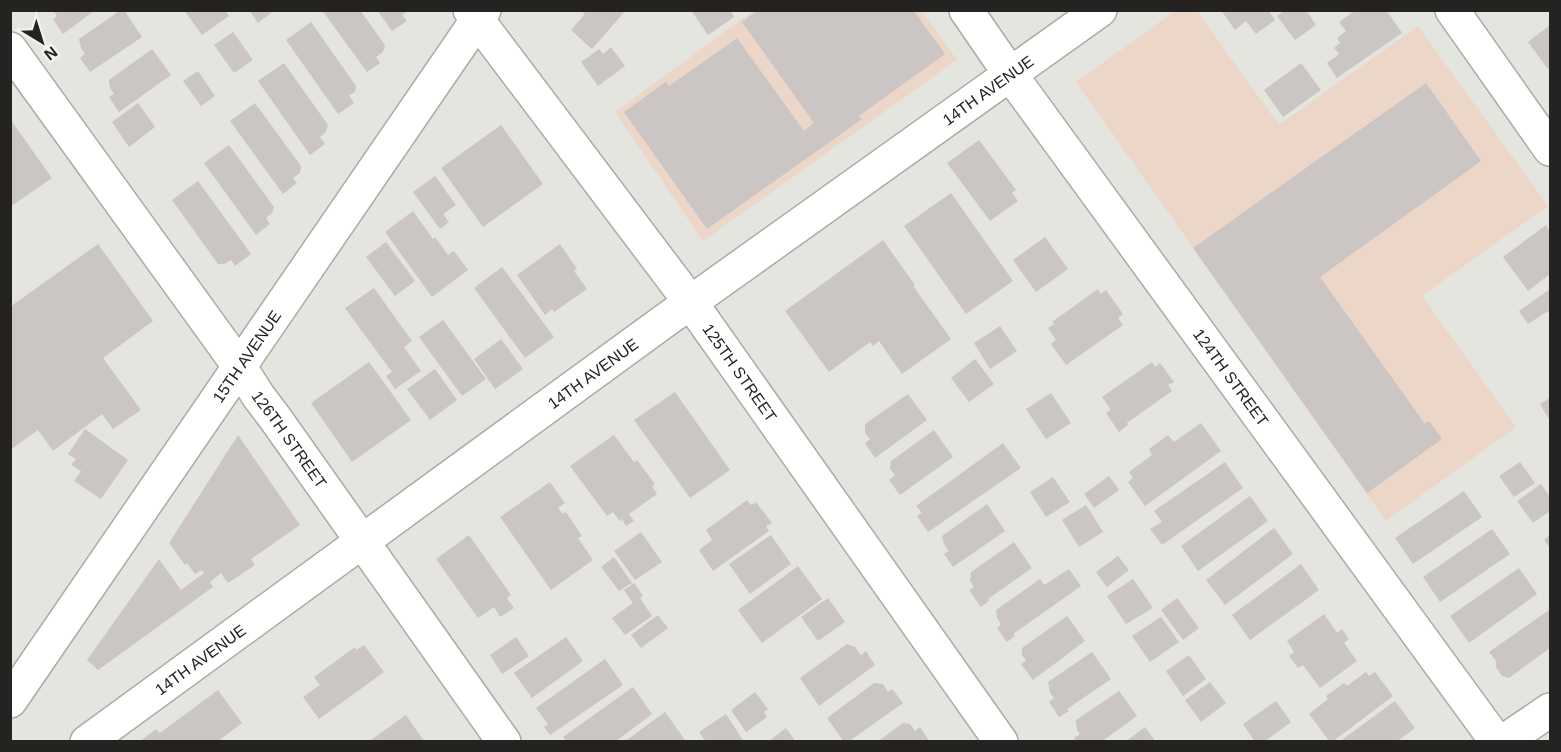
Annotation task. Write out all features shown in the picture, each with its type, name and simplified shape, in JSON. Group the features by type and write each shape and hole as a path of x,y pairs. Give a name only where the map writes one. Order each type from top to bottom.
{"street":[{"name":"124TH STREET","path":"966,10 1010,74 1497,741"},
{"name":"14TH AVENUE","path":"87,741 361,541 1100,10"},
{"path":"1452,10 1551,149"},
{"name":"125TH STREET","path":"477,14 691,303 1001,741"},
{"name":"15TH AVENUE","path":"10,701 477,14"},
{"name":"126TH STREET","path":"10,49 239,366 504,741"},
{"path":"1503,741 1551,710"}],"shaded area":[{"path":"753,11 922,11 957,60 703,241 615,112"},
{"path":"1175,11 1197,11 1279,125 1418,26 1548,206 1422,296 1516,427 1386,521 1076,82"}],"building":[{"path":"53,10 95,10 63,34 53,19 57,16"},
{"path":"124,10 142,37 90,72 80,58 85,54 79,39"},
{"path":"184,10 225,10 229,16 202,35"},
{"path":"249,10 275,10 258,23"},
{"path":"322,10 360,10 385,45 383,52 376,57 380,63 367,72"},
{"path":"377,10 409,10 402,15 407,21 392,31"},
{"path":"580,10 626,10 592,49 571,30 585,14"},
{"path":"691,10 730,10 734,17 708,35"},
{"path":"758,10 913,10 945,54 859,116 862,119 707,229 624,112 666,82 669,86 737,38 804,131 814,123 742,22"},
{"path":"1221,10 1268,10 1275,20 1256,34 1246,21 1235,30"},
{"path":"1285,10 1306,10 1316,25 1295,40 1277,16"},
{"path":"1356,10 1386,10 1402,33 1337,78 1327,63 1339,54 1334,48 1340,43 1337,38 1346,31 1339,22"},
{"path":"311,22 356,86 355,92 349,95 354,103 338,114 286,40"},
{"path":"1550,25 1550,67 1548,69 1528,42"},
{"path":"233,32 253,60 234,73 214,45"},
{"path":"611,47 625,66 598,86 581,62 599,49 603,54"},
{"path":"152,49 171,75 119,112 109,97 114,94 109,80"},
{"path":"284,63 328,125 326,132 320,137 325,144 310,155 258,81"},
{"path":"1301,63 1321,90 1283,117 1264,90"},
{"path":"198,71 215,96 201,106 183,81"},
{"path":"1426,83 1481,161 1320,277 1425,424 1429,421 1442,439 1367,493 1193,248"},
{"path":"138,103 155,127 129,147 112,122"},
{"path":"255,103 301,166 300,173 293,178 297,183 283,194 230,121"},
{"path":"10,119 52,178 10,207"},
{"path":"501,125 543,184 483,227 441,168"},
{"path":"979,140 1016,190 1012,193 1018,201 990,221 947,163"},
{"path":"229,145 274,207 272,213 266,218 270,224 256,235 204,163"},
{"path":"435,176 456,205 443,214 449,222 440,229 413,192"},
{"path":"198,181 251,254 235,266 231,260 218,264 172,200"},
{"path":"951,193 1013,281 966,314 904,226"},
{"path":"413,211 433,239 435,237 448,255 454,251 468,270 432,297 385,232"},
{"path":"1546,225 1550,232 1550,274 1528,291 1503,257"},
{"path":"1045,237 1068,269 1036,292 1013,260"},
{"path":"883,240 951,339 902,374 879,341 873,346 870,342 829,372 785,311"},
{"path":"386,242 415,281 395,296 366,257"},
{"path":"98,244 153,321 103,358 141,410 113,429 102,414 53,451 38,430 10,450 10,307"},
{"path":"560,244 577,269 574,271 587,289 554,312 552,309 545,315 517,275"},
{"path":"502,267 554,337 525,358 474,288"},
{"path":"374,288 412,341 404,347 421,371 395,389 386,376 392,372 345,308"},
{"path":"1098,289 1101,294 1106,290 1123,314 1118,318 1123,325 1066,365 1051,344 1056,340 1048,328 1054,324 1052,322"},
{"path":"1550,289 1550,312 1548,311 1528,324 1519,311"},
{"path":"443,320 486,379 462,396 419,337"},
{"path":"1000,326 1017,351 990,369 974,343"},
{"path":"501,339 523,369 495,389 474,359"},
{"path":"975,359 994,384 969,402 951,378"},
{"path":"369,362 411,420 352,462 311,403"},
{"path":"1152,362 1155,367 1160,363 1174,382 1168,385 1172,391 1127,423 1128,425 1119,432 1106,413 1111,410 1102,397"},
{"path":"435,369 457,400 430,420 407,389"},
{"path":"675,392 730,470 690,498 634,420"},
{"path":"1051,393 1071,423 1046,439 1026,409"},
{"path":"908,394 927,420 875,458 865,443 870,439 865,433 865,424"},
{"path":"1550,398 1550,421 1540,404"},
{"path":"1201,423 1221,451 1145,506 1128,482 1133,478 1129,472 1152,455 1149,449 1168,435 1174,442"},
{"path":"85,429 128,460 101,499 74,481 81,471 71,465 76,459 68,454"},
{"path":"934,430 953,457 900,495 889,480 895,475 890,469 891,461"},
{"path":"238,435 300,525 251,559 255,565 228,583 221,573 210,582 213,587 98,670 87,660 159,559 181,590 204,573 202,570 195,574 187,563 185,565 169,543"},
{"path":"614,435 634,462 637,460 655,484 652,486 657,494 629,514 634,521 626,526 622,519 620,521 613,512 607,516 570,466"},
{"path":"1003,443 1021,468 928,532 917,516 922,513 916,506"},
{"path":"1225,462 1243,488 1162,545 1150,529 1162,522 1154,511"},
{"path":"1520,462 1535,483 1514,497 1499,476"},
{"path":"1109,476 1119,490 1094,508 1084,494"},
{"path":"1053,477 1070,502 1046,517 1030,492"},
{"path":"550,482 565,503 558,508 563,514 566,512 582,536 578,538 593,560 551,590 500,517"},
{"path":"1541,484 1550,497 1550,511 1533,523 1517,501"},
{"path":"1464,491 1482,517 1413,564 1395,538"},
{"path":"1250,496 1268,521 1198,571 1181,546"},
{"path":"747,500 751,505 756,502 772,523 766,526 769,531 713,571 699,550 712,540 706,530"},
{"path":"987,504 1005,531 953,567 944,554 949,551 942,536"},
{"path":"1086,505 1103,532 1079,547 1062,520"},
{"path":"1274,528 1293,554 1225,605 1206,580"},
{"path":"1492,529 1510,554 1440,602 1423,577"},
{"path":"641,532 662,562 635,580 614,551"},
{"path":"469,535 511,595 507,598 514,608 500,617 494,607 478,618 436,559"},
{"path":"771,535 791,564 750,594 729,564"},
{"path":"1550,535 1550,548 1544,540"},
{"path":"1014,542 1032,568 988,599 989,601 981,607 969,590 974,587 970,581 971,572"},
{"path":"1118,556 1129,570 1107,587 1096,572"},
{"path":"614,557 632,583 619,591 601,567"},
{"path":"1301,564 1319,590 1250,640 1232,615"},
{"path":"798,566 822,599 762,643 738,610"},
{"path":"1519,568 1537,594 1469,643 1450,616"},
{"path":"1069,569 1081,586 1013,634 1015,636 1007,642 997,628 1001,624 996,610 1040,579 1044,585"},
{"path":"1133,579 1153,608 1126,624 1107,596"},
{"path":"634,583 643,596 640,598 652,616 625,635 612,618 633,603 624,590"},
{"path":"828,598 845,622 818,641 801,617"},
{"path":"1177,598 1199,628 1183,640 1161,610"},
{"path":"1549,610 1550,648 1509,678 1502,676 1496,667 1496,661 1489,652"},
{"path":"1324,614 1337,633 1342,629 1349,639 1344,643 1357,661 1320,688 1303,665 1298,668 1289,656 1294,652 1287,641"},
{"path":"658,615 668,628 641,648 631,635"},
{"path":"1067,616 1085,641 1033,680 1021,664 1026,661 1022,655 1022,648"},
{"path":"1161,617 1179,642 1150,662 1132,636"},
{"path":"516,637 529,656 502,674 490,655"},
{"path":"566,637 583,661 532,698 514,673"},
{"path":"847,644 855,647 861,655 866,651 875,665 819,706 800,678"},
{"path":"364,645 384,672 319,719 303,697 320,685 314,677 355,647 356,650"},
{"path":"1092,652 1111,679 1059,717 1049,702 1054,698 1050,693 1048,682"},
{"path":"1189,655 1206,679 1183,696 1166,671"},
{"path":"605,659 623,685 550,735 544,727 548,724 536,708"},
{"path":"1366,672 1369,676 1375,672 1393,696 1330,742 1309,714 1328,699 1326,696 1344,683 1347,686"},
{"path":"1210,682 1226,703 1201,722 1185,700"},
{"path":"874,683 883,684 888,692 892,689 903,703 848,742 844,742 827,718"},
{"path":"633,687 652,714 615,742 567,742 563,737"},
{"path":"218,690 242,723 217,742 139,742 156,729 160,733"},
{"path":"1119,691 1137,716 1101,742 1077,742 1074,738 1080,734 1076,720"},
{"path":"755,692 768,709 764,712 767,717 746,732 731,710"},
{"path":"1276,701 1291,722 1264,742 1255,742 1243,724"},
{"path":"1395,701 1415,728 1396,742 1339,742"},
{"path":"665,712 685,740 683,742 624,742"},
{"path":"726,714 744,742 706,742 699,732"},
{"path":"406,715 424,741 368,742"},
{"path":"903,723 910,724 915,731 920,727 930,742 877,742"},
{"path":"1145,727 1156,742 1125,742"},
{"path":"786,728 796,742 768,742"}]}
